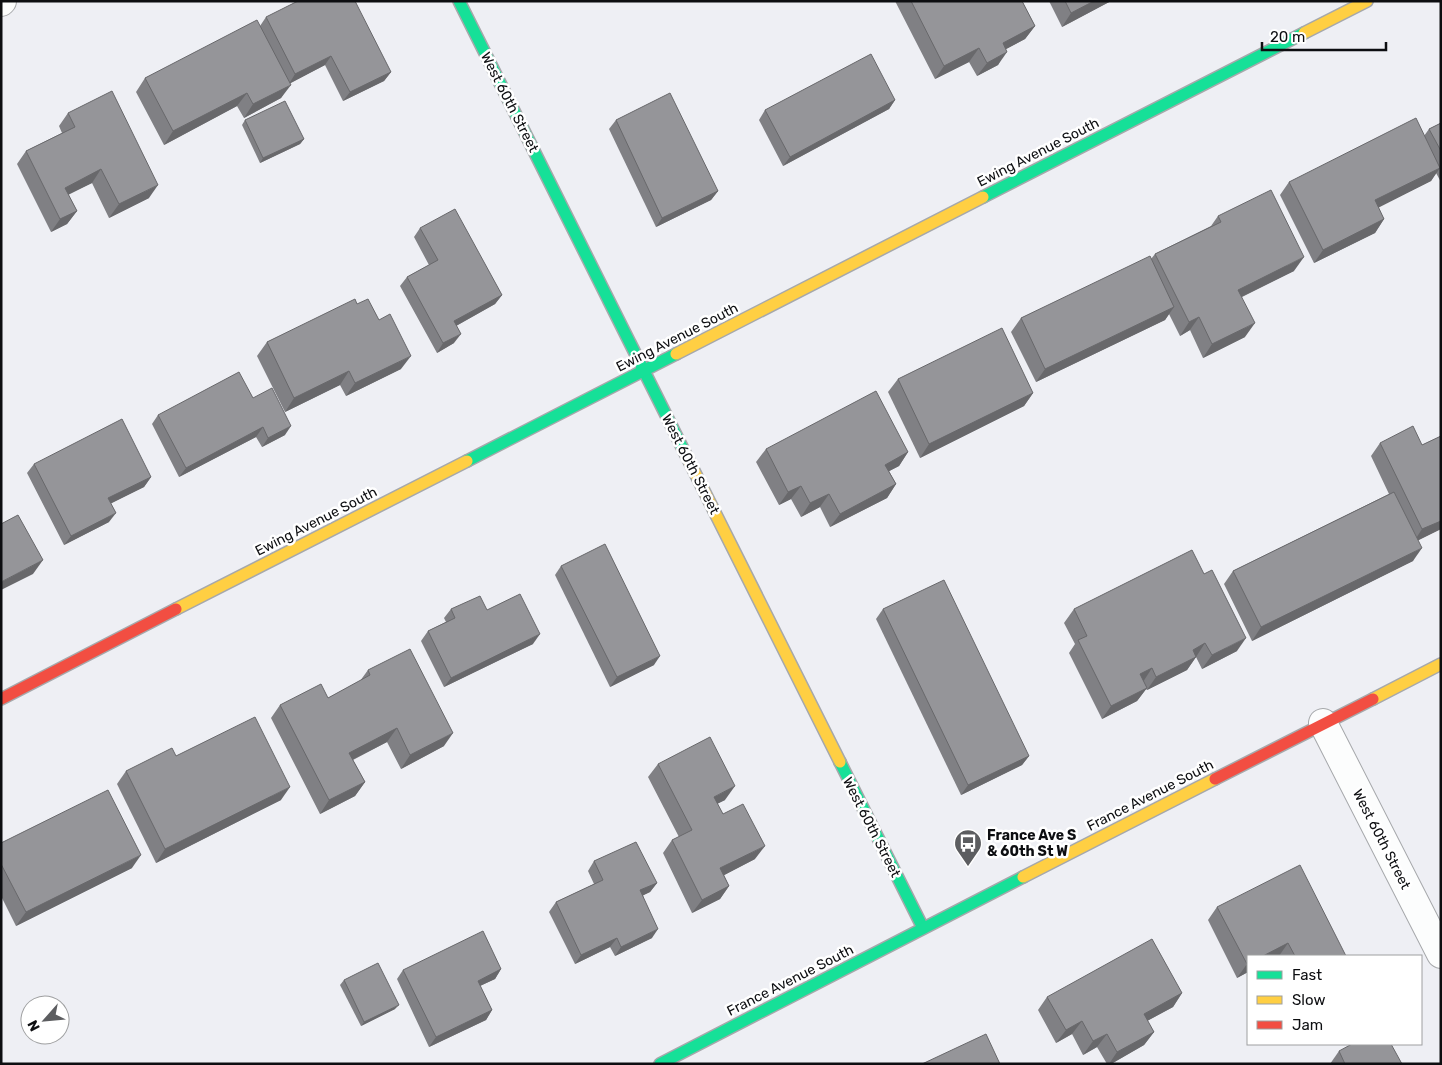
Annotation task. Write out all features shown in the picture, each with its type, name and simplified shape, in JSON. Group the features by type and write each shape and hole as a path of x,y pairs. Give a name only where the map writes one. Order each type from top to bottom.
{"street":[{"name":"West 60th Street","path":"459,1 923,928"},
{"name":"Ewing Avenue South","path":"1,699 1367,1"},
{"name":"France Avenue South","path":"660,1064 1441,664"},
{"name":"West 60th Street","path":"1323,724 1441,954"}],"building":[{"path":"298,1 355,1 391,72 350,92 331,56 295,74 266,17"},
{"path":"911,1 1022,1 1035,26 1003,43 1007,52 987,63 979,48 944,66"},
{"path":"1065,1 1094,1 1071,13"},
{"path":"257,20 291,85 253,104 247,93 173,131 145,78"},
{"path":"871,54 895,100 790,157 765,110"},
{"path":"112,91 158,185 119,204 101,169 65,188 77,211 60,219 26,151 75,127 68,113"},
{"path":"670,93 718,191 662,218 616,120"},
{"path":"285,101 304,139 263,158 245,120"},
{"path":"1416,118 1440,168 1375,200 1384,219 1323,250 1289,182"},
{"path":"1441,123 1441,151 1429,129"},
{"path":"1271,190 1304,257 1238,290 1255,323 1212,344 1199,317 1189,322 1155,254 1221,222 1218,216"},
{"path":"455,209 502,295 454,321 461,334 443,343 407,277 438,260 420,228"},
{"path":"1150,256 1174,307 1045,369 1021,318"},
{"path":"355,299 357,304 368,299 379,320 390,314 411,356 355,383 349,371 294,398 267,342"},
{"path":"1002,328 1033,393 929,444 898,379"},
{"path":"239,372 253,398 272,388 291,426 268,438 263,427 186,468 158,415"},
{"path":"876,391 908,452 885,465 896,484 840,514 829,494 810,503 801,486 788,492 766,449"},
{"path":"122,419 151,477 108,498 116,513 71,536 34,464"},
{"path":"1413,426 1422,445 1441,436 1441,521 1422,529 1380,443"},
{"path":"1394,492 1422,548 1261,627 1233,571"},
{"path":"18,515 43,560 1,582 1,524"},
{"path":"605,544 660,656 617,677 561,566"},
{"path":"1192,550 1204,574 1212,570 1246,638 1212,655 1205,643 1193,650 1196,657 1156,677 1152,668 1140,674 1147,688 1111,706 1078,640 1087,636 1074,609"},
{"path":"944,580 1029,756 968,785 883,609"},
{"path":"520,594 540,634 451,678 428,631 455,618 451,609 480,596 487,610"},
{"path":"410,649 453,733 410,755 397,728 349,753 365,782 329,800 280,705 321,684 328,698 370,675 368,670"},
{"path":"255,717 290,787 165,849 126,771 172,748 176,756"},
{"path":"710,737 735,786 714,797 723,814 743,804 765,846 720,868 729,886 702,900 672,840 692,830 658,764"},
{"path":"108,790 141,855 26,912 1,864 1,843"},
{"path":"636,842 657,883 640,890 658,929 621,947 617,938 581,955 556,902 603,880 594,861"},
{"path":"1300,865 1345,955 1294,955 1288,943 1265,955 1247,955 1247,964 1217,907"},
{"path":"483,931 501,969 478,981 492,1010 436,1037 403,970"},
{"path":"1152,939 1182,993 1144,1014 1154,1032 1117,1052 1107,1034 1093,1041 1082,1021 1066,1030 1047,997"},
{"path":"378,963 399,1005 364,1022 344,980"},
{"path":"986,1034 1000,1064 922,1064"},
{"path":"1350,1045 1392,1045 1402,1064 1345,1064 1339,1051"}],"traffic: fast":[{"path":"459,1 684,451"},
{"path":"983,197 1304,33"},
{"path":"467,461 676,354"},
{"path":"840,762 923,928"},
{"path":"660,1064 1023,877"}],"traffic: slow":[{"path":"1304,33 1367,1"},
{"path":"676,354 983,197"},
{"path":"684,451 840,762"},
{"path":"176,609 467,461"},
{"path":"1373,699 1441,664"},
{"path":"1023,877 1215,779"}],"traffic: jam":[{"path":"1,699 176,609"},
{"path":"1215,779 1373,699"}],"place":[{"name":"France Ave S & 60th St W","path":"968,867"}]}
